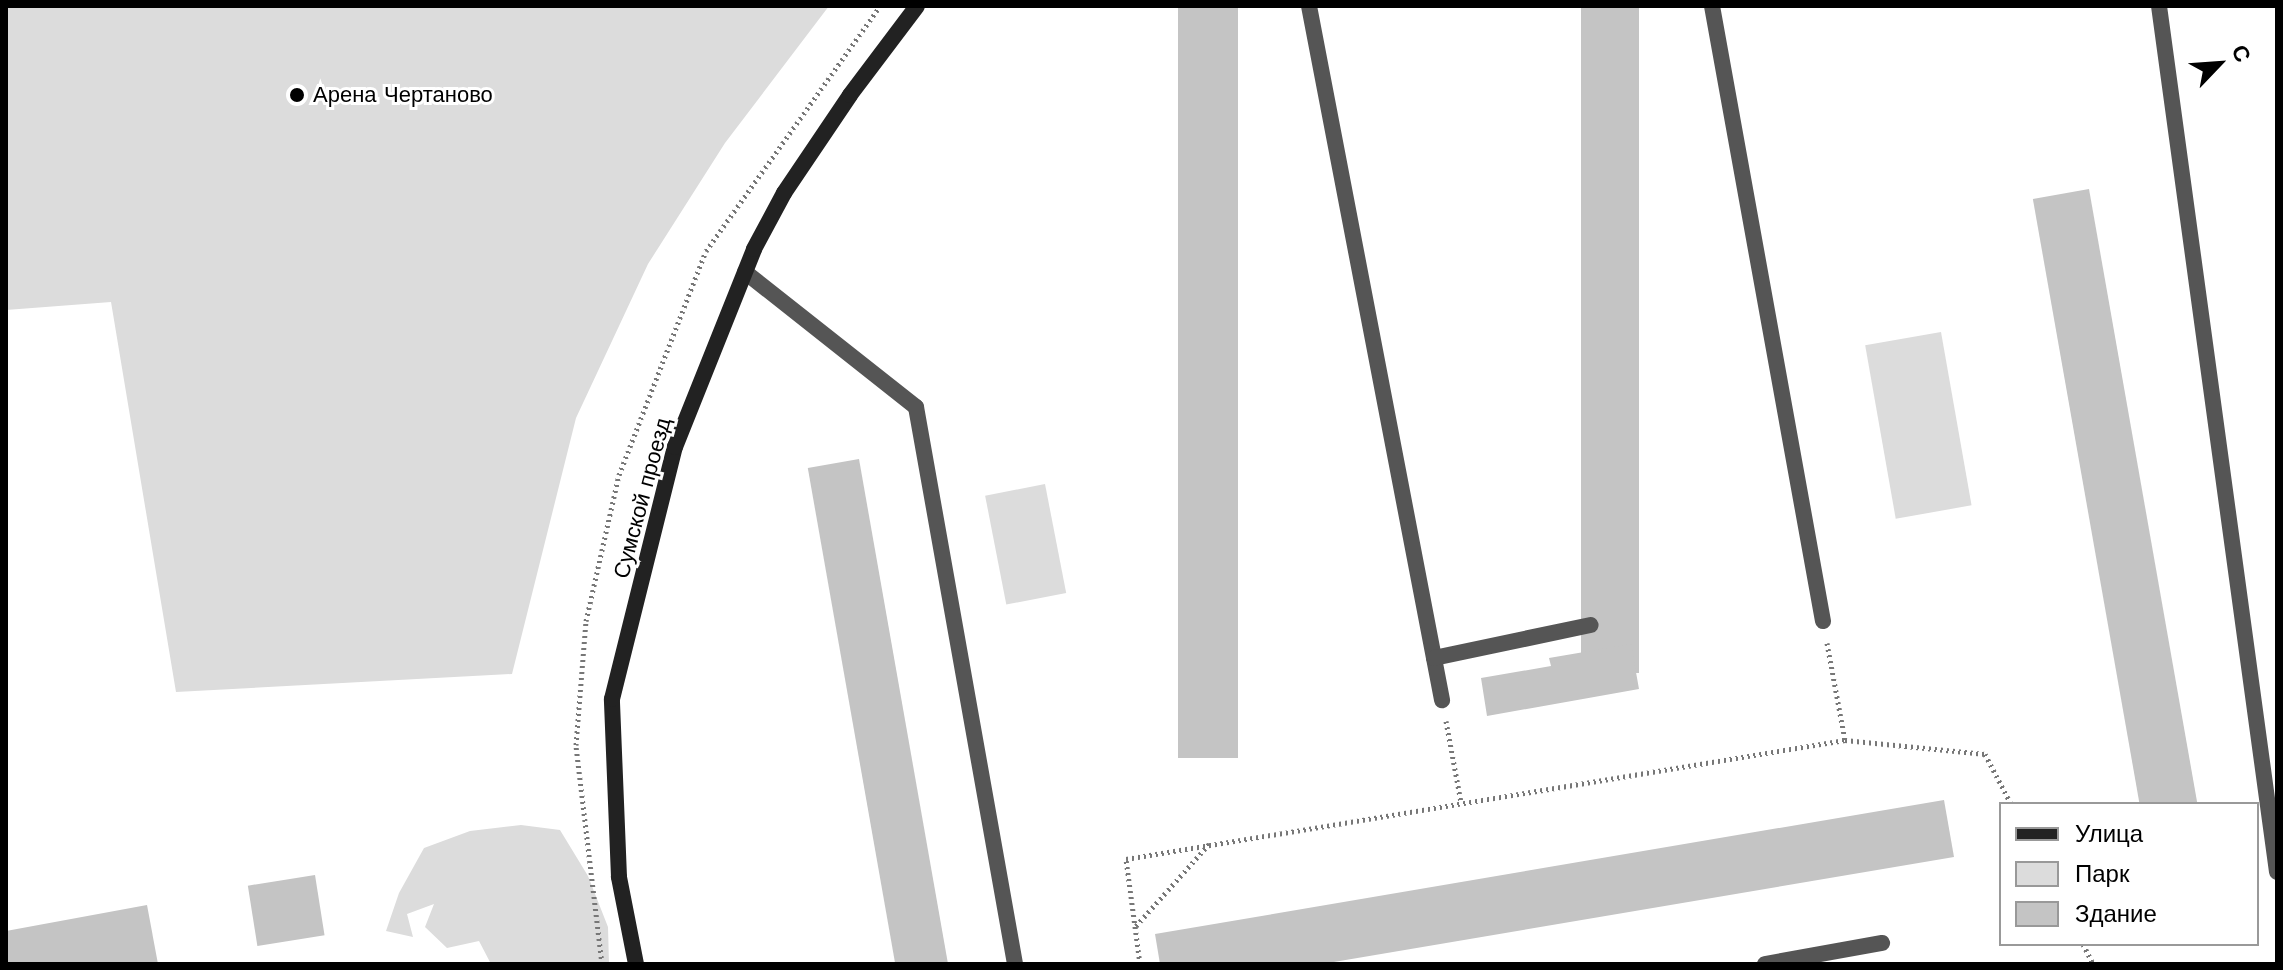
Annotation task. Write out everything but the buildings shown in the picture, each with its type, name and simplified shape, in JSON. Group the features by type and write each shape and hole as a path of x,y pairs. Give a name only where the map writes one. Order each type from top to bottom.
{"street":[{"name":"Сумской проезд","path":"636,964 619,877 612,699 675,447 745,272 784,193 850,95 917,6"}],"lane":[{"path":"1309,6 1442,700"},
{"path":"1712,6 1823,621"},
{"path":"2159,6 2277,872"},
{"path":"745,272 916,407 1015,964"},
{"path":"1434,658 1591,625"},
{"path":"1765,964 1882,943"}],"path":[{"path":"1823,621 1845,740"},
{"path":"1442,700 1461,802"},
{"path":"1140,964 1126,859 1845,740 1985,754 2010,802"},
{"path":"1135,927 1209,844"},
{"path":"2084,946 2093,964"}],"green space":[{"path":"6,6 829,6 725,143 648,264 576,418 512,674 176,692 111,302 6,310"},
{"path":"1941,332 1972,505 1896,519 1865,345"},
{"path":"1045,484 1066,593 1006,605 985,496"},
{"path":"521,825 560,830 588,876 608,927 609,964 491,964 479,941 447,948 425,927 434,904 407,914 413,937 386,931 399,893 424,848 470,831"}],"place":[{"name":"Арена Чертаново","path":"297,95"}]}
